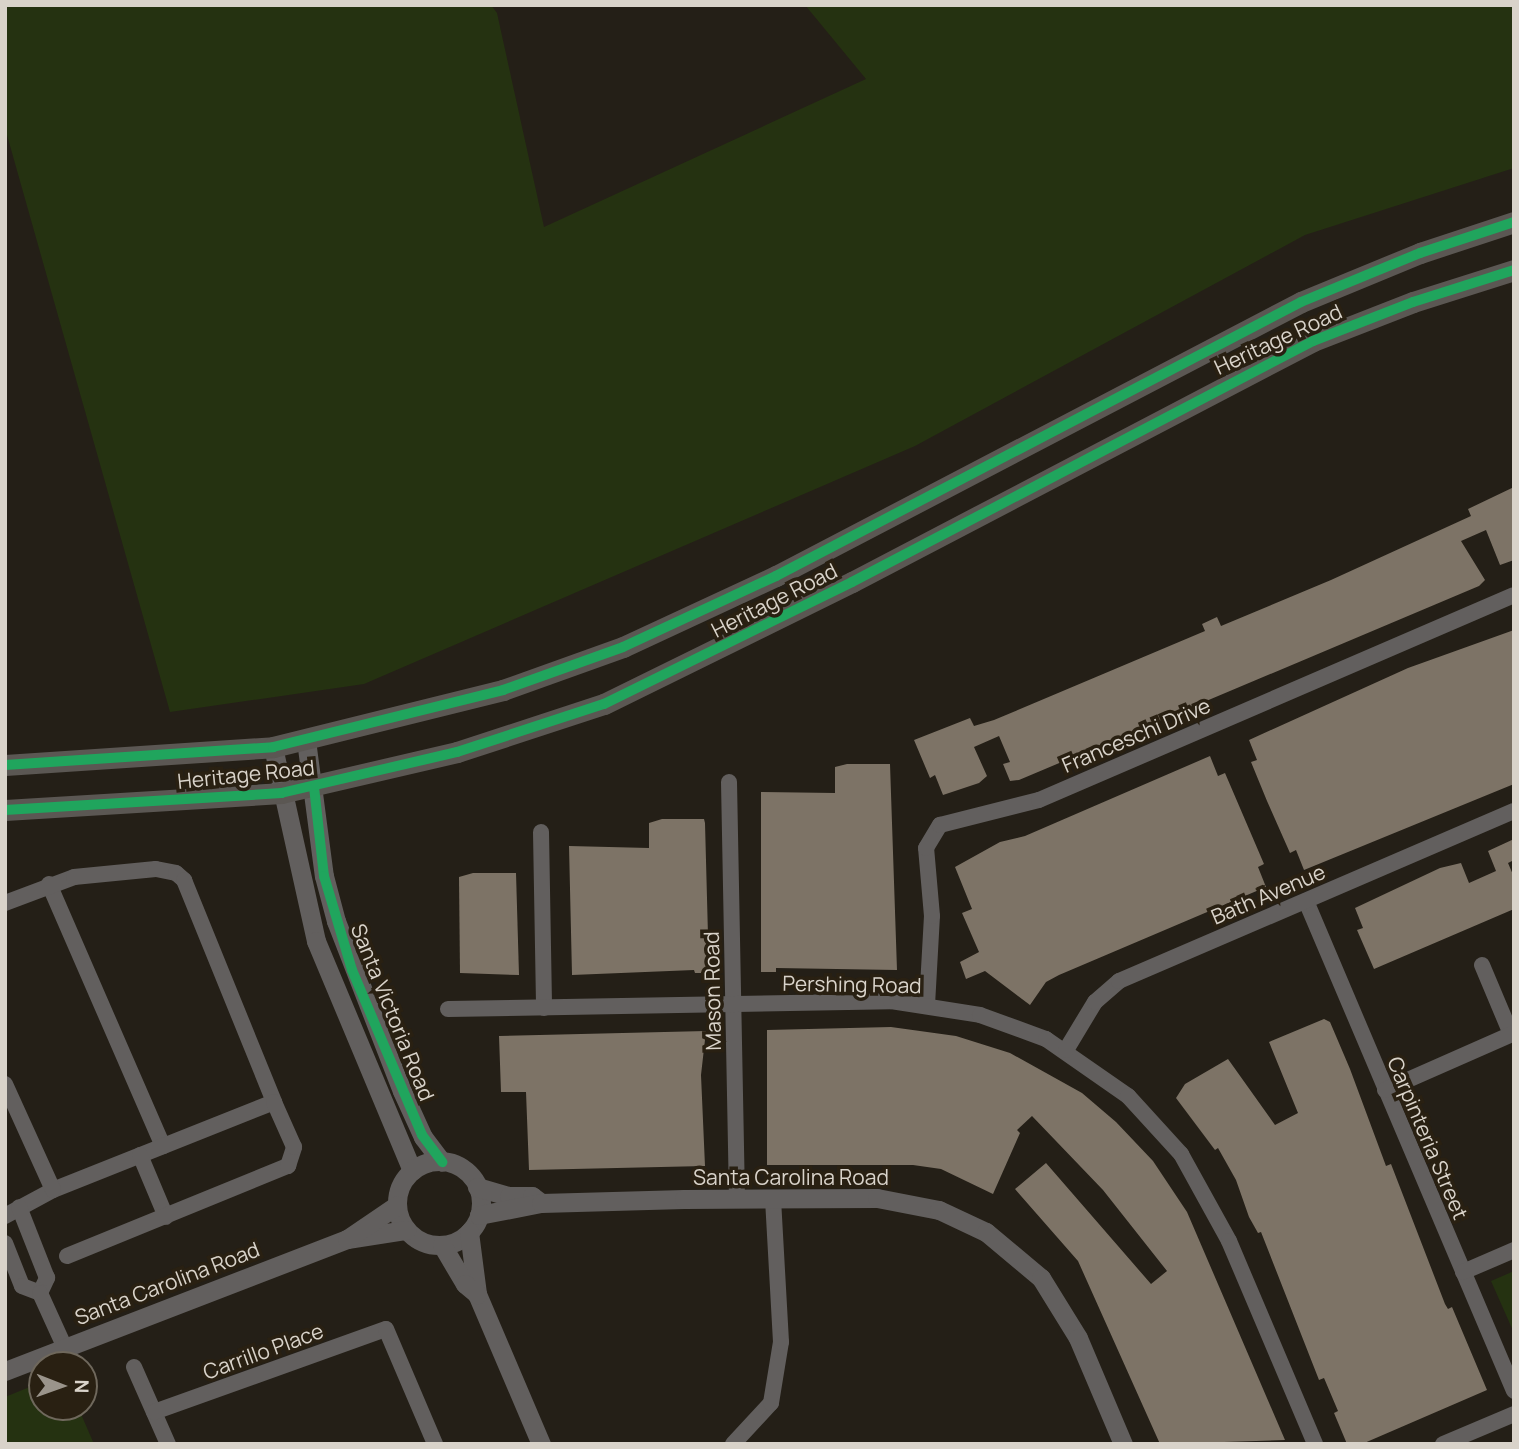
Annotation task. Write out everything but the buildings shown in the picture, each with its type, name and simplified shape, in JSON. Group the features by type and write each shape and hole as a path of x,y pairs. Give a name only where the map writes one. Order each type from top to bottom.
{"main road":[{"name":"Heritage Road","path":"5,765 273,747 503,690 623,648 776,576 1301,302 1420,253 1514,222"},
{"name":"Heritage Road","path":"5,810 281,793 457,752 604,704 852,582 1313,341 1413,302 1514,270"}],"street":[{"name":"Franceschi Drive","path":"927,1005 932,916 926,848 940,825 1039,800 1514,595"},
{"name":"Santa Victoria Road","path":"306,740 324,876 352,971 422,1135 442,1161"},
{"name":"Santa Victoria Road","path":"273,747 281,793 316,941 339,1006 412,1171"},
{"name":"Mason Road","path":"729,782 737,1199"},
{"name":"Bath Avenue","path":"1066,1050 1095,1002 1119,981 1514,811"},
{"path":"541,832 544,1008"},
{"path":"5,903 49,884 156,869 176,873 184,880 294,1147 288,1166 67,1256"},
{"path":"49,884 163,1146"},
{"name":"Carpinteria Street","path":"1306,901 1514,1391"},
{"path":"1385,1090 1512,1033 1482,965"},
{"name":"Pershing Road","path":"448,1009 891,1001 927,1005 1021,1027 1066,1050 1140,1107 1181,1154 1206,1193 1315,1444"},
{"path":"5,1084 53,1190"},
{"path":"40,1293 47,1278 37,1251 10,1209 274,1102"},
{"path":"140,1155 166,1217"},
{"path":"474,1223 442,1245 422,1242 406,1230 397,1205 398,1192 412,1171 442,1161 463,1169 477,1187 474,1223 477,1294 541,1444"},
{"name":"Santa Carolina Road","path":"477,1187 509,1196 532,1196 541,1203"},
{"path":"733,1444 771,1403 781,1342 773,1198"},
{"name":"Santa Carolina Road","path":"474,1223 541,1203 773,1198 907,1201 961,1219 997,1239 1041,1278 1066,1315 1123,1444"},
{"name":"Santa Carolina Road","path":"347,1239 397,1205"},
{"name":"Santa Carolina Road","path":"5,1371 347,1239 406,1230"},
{"path":"5,1243 22,1286 40,1293 64,1346"},
{"path":"442,1245 465,1284 477,1294"},
{"path":"1463,1272 1514,1250"},
{"path":"12,1261 37,1251"},
{"name":"Carrillo Place","path":"154,1412 386,1329 435,1444"},
{"path":"134,1367 168,1444"},
{"path":"1443,1444 1514,1414"}],"green space":[{"path":"5,5 491,5 497,13 544,227 866,79 805,5 1514,5 1514,168 1305,235 915,446 364,684 170,712 5,128"},
{"path":"1514,1271 1514,1333 1491,1281"},
{"path":"28,1388 28,1421 84,1421 94,1444 5,1444 5,1397"}],"cycle path":[{"path":"5,765 273,747 503,690 623,647 776,576 1301,302 1420,253 1514,222"},
{"path":"5,810 281,793 457,752 604,704 852,582 1313,341 1413,302 1514,270"},
{"path":"314,787 324,876 352,970 422,1135 442,1162"}]}
